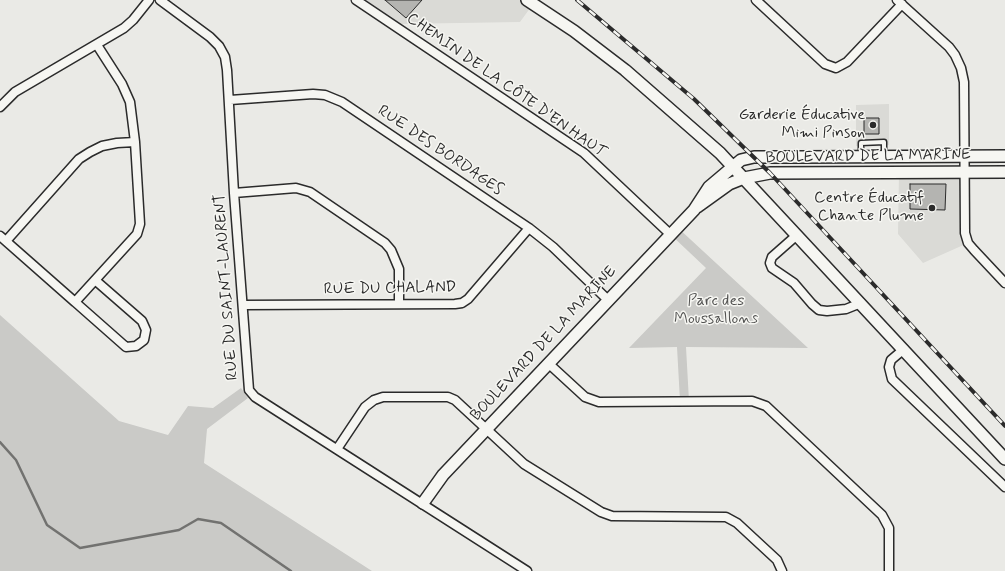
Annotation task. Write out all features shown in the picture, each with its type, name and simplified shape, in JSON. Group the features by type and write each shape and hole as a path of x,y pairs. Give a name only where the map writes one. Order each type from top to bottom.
{"street":[{"path":"0,107 15,92 97,45 129,24 149,0"},
{"name":"RUE DU SAINT-LAURENT","path":"160,0 210,37 219,46 225,57 228,70 234,193 249,390 255,397 423,503 527,571"},
{"name":"CHEMIN DE LA CÔTE D'EN HAUT","path":"356,0 584,153 670,234"},
{"path":"527,0 625,70 668,106 733,166 1005,459"},
{"path":"756,0 825,64 836,68 848,62 900,2 942,40 959,61 964,82 965,233 968,243 1005,283"},
{"path":"75,302 134,238 139,229 135,142 130,102 122,84 97,45"},
{"name":"RUE DES BORDAGES","path":"230,100 313,94 335,98 528,228 552,247 608,300"},
{"path":"95,280 142,321 146,330 144,340 136,346 126,347 3,239 79,160 102,146 135,142"},
{"path":"884,156 884,172"},
{"name":"BOULEVARD DE LA MARINE","path":"694,210 709,187 741,160 754,157 1005,156"},
{"name":"BOULEVARD DE LA MARINE","path":"423,503 443,475 670,234 694,210 730,184 744,178 770,173 1005,172"},
{"path":"234,193 296,188 310,192 385,242 391,250 399,268 399,303"},
{"name":"RUE DU CHALAND","path":"243,305 399,303 455,304 468,299 528,228"},
{"path":"797,235 772,258 770,263 772,268 794,282 812,304 820,310 846,309 861,303"},
{"path":"904,349 891,360 889,367 892,379 1005,487"},
{"path":"548,363 585,397 599,402 752,401 766,406 882,515 889,528 889,571"},
{"path":"337,449 365,407 374,400 383,397 448,397 455,400 524,464 601,512 612,516 726,517 737,523 777,560 782,571"}],"shaded area":[{"path":"362,0 536,0 520,22 398,24"},
{"name":"Garderie Éducative Mimi Pinson","path":"889,104 889,145 856,146 856,105"},
{"name":"Centre Éducatif Chante Plume","path":"965,171 968,243 923,263 898,234 899,172"}],"green space":[{"name":"Parc des Moussallons","path":"677,227 808,348 686,347 689,401 680,401 677,347 629,348 706,268 670,234"},
{"path":"0,315 119,421 168,435 188,406 213,408 241,388 248,398 207,429 204,463 372,571 0,571"}],"building":[{"path":"385,0 422,0 406,18"},
{"path":"864,118 879,118 879,134 864,134"},
{"path":"910,184 946,184 945,210 910,209"}],"waterway":[{"path":"0,442 16,460 47,525 80,548 179,530 198,519 221,523 291,571"}],"railway":[{"path":"577,0 694,99 770,173 1005,426"}],"place":[{"name":"Garderie Éducative Mimi Pinson","path":"873,125"},
{"name":"Centre Éducatif Chante Plume","path":"932,208"}]}
